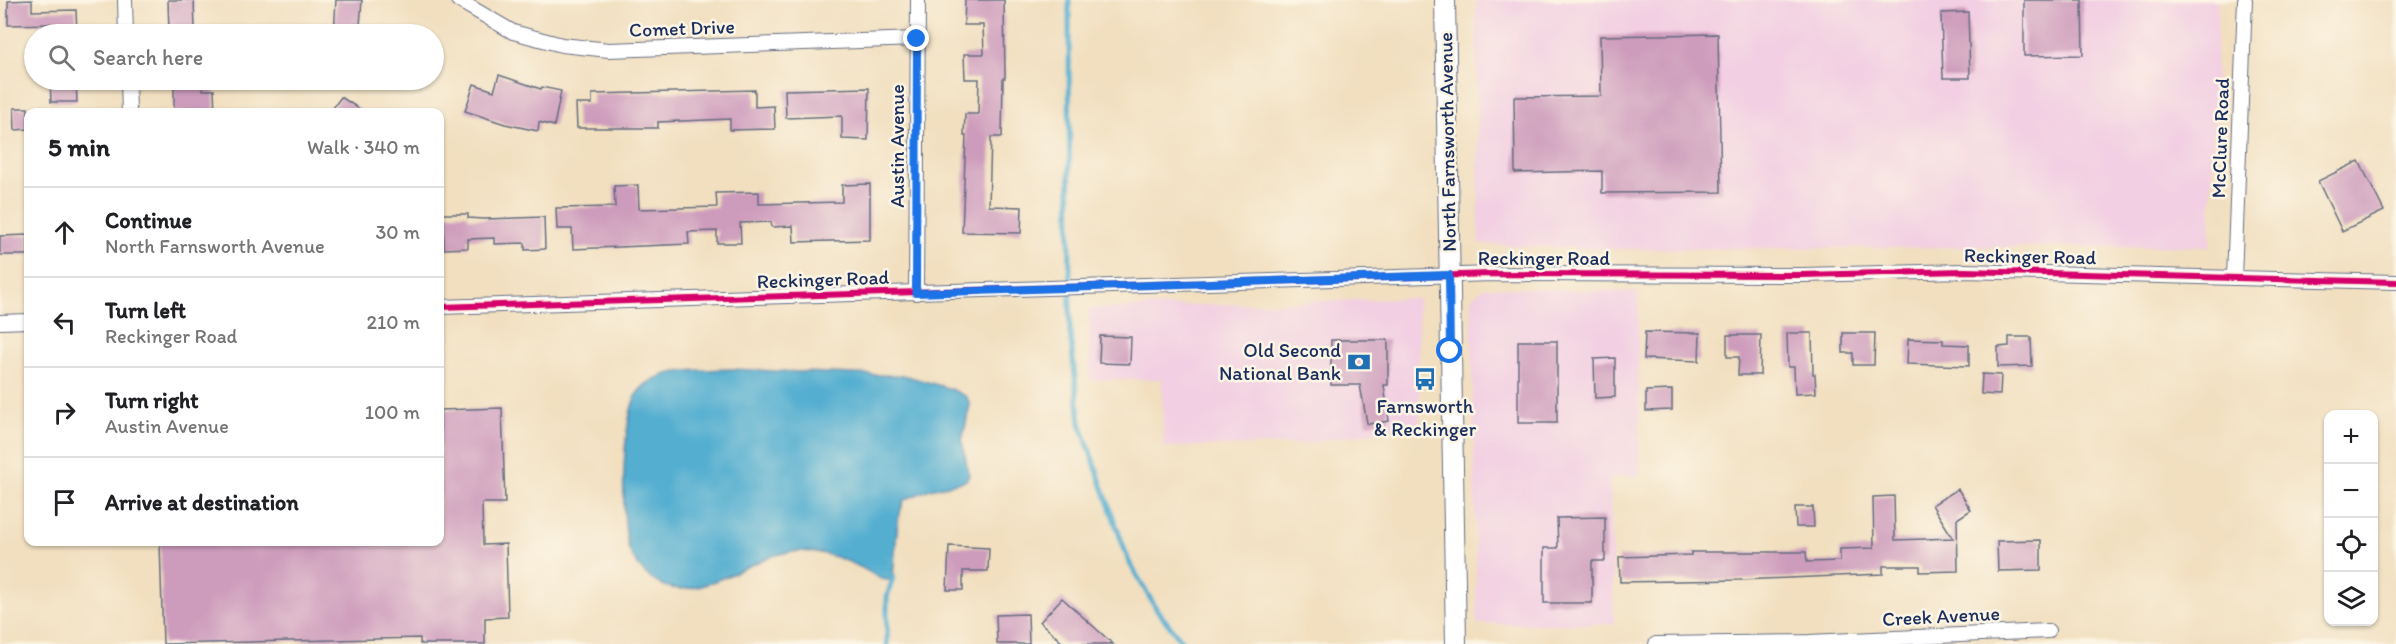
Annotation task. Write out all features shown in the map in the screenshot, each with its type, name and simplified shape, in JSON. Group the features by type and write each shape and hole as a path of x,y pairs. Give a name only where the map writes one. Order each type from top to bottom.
{"main road":[{"name":"North Farnsworth Avenue","path":"1445,0 1455,644"}],"street":[{"path":"125,0 126,24"},
{"name":"Comet Drive","path":"458,0 513,32 562,45 609,50 917,39"},
{"name":"Austin Avenue","path":"916,293 918,0"},
{"name":"McClure Road","path":"2234,278 2245,0"},
{"path":"128,90 129,108"},
{"name":"Reckinger Road","path":"444,307 1449,275 1802,275 1964,272 2396,282"},
{"path":"0,322 24,321"},
{"name":"Creek Avenue","path":"1656,644 1809,642 2048,631"}],"shaded area":[{"path":"1476,0 2218,0 2210,246 1605,249 1479,244"},
{"path":"1485,287 1638,292 1640,476 1610,477 1614,624 1477,624 1471,299"},
{"path":"1418,298 1420,424 1301,444 1163,447 1162,379 1090,380 1089,309"}],"water":[{"path":"729,369 907,376 951,389 967,397 970,405 962,441 969,475 965,481 930,489 904,500 898,519 893,577 888,580 881,579 838,558 803,551 775,555 704,585 686,589 669,588 653,580 637,564 630,552 627,538 624,495 626,444 633,403 639,391 658,377 681,371"}],"building":[{"path":"32,0 32,11 76,10 77,24 8,25 8,1"},
{"path":"168,0 194,0 195,24 169,24"},
{"path":"336,0 362,0 360,24 335,24"},
{"path":"965,0 1004,0 1005,78 1003,78 1002,137 991,137 989,206 1022,207 1021,233 962,232 965,114 978,114 979,79 965,79 964,54 984,54 983,25 964,25"},
{"path":"2024,0 2082,0 2083,55 2024,56"},
{"path":"1968,12 1970,78 1943,78 1941,13"},
{"path":"1718,34 1721,192 1602,193 1602,171 1515,173 1514,97 1601,96 1600,36"},
{"path":"499,75 541,89 542,87 561,91 554,126 539,122 538,131 505,124 465,111 474,84 494,91"},
{"path":"869,88 868,140 842,139 842,116 786,118 785,90"},
{"path":"50,90 76,90 77,102 51,102"},
{"path":"174,90 214,90 215,108 174,108"},
{"path":"755,90 755,107 774,106 775,129 730,130 730,119 658,122 658,128 577,128 576,104 592,104 592,94"},
{"path":"341,97 358,108 333,108"},
{"path":"14,108 24,108 24,129 15,130"},
{"path":"2359,161 2384,211 2342,231 2318,181"},
{"path":"870,184 870,240 794,242 793,226 772,227 771,222 740,223 741,243 717,243 717,231 688,232 689,244 573,249 572,229 557,229 556,208 615,207 614,186 638,185 639,209 717,207 716,193 759,192 759,204 842,202 842,185"},
{"path":"444,214 468,214 468,218 483,219 544,217 545,249 525,250 525,243 494,244 494,238 468,239 468,248 444,249"},
{"path":"24,235 24,255 0,255 0,236"},
{"path":"1645,332 1700,333 1699,361 1644,359"},
{"path":"1787,333 1812,333 1816,393 1795,394 1794,367 1788,367"},
{"path":"1843,333 1875,333 1874,365 1853,365 1853,353 1843,353"},
{"path":"1727,335 1761,335 1760,375 1738,375 1739,357 1727,357"},
{"path":"1100,336 1131,337 1130,364 1099,363"},
{"path":"2009,337 2031,337 2032,366 1998,367 1998,347 2009,346"},
{"path":"1908,339 1943,340 1943,344 1969,345 1969,366 1907,364"},
{"name":"Old Second National Bank","path":"1331,340 1388,340 1388,385 1384,385 1389,421 1367,423 1360,385 1331,385"},
{"path":"1518,341 1557,341 1557,423 1518,423"},
{"path":"1615,358 1615,397 1595,398 1594,359"},
{"path":"1982,374 2001,375 2000,395 1981,394"},
{"path":"1672,390 1672,410 1646,411 1646,391"},
{"path":"502,408 505,503 482,503 483,545 506,544 508,617 485,618 485,644 420,644 420,638 163,644 160,546 444,546 444,410"},
{"path":"1958,489 1971,510 1957,519 1958,571 1920,572 1920,566 1883,566 1883,574 1620,582 1619,557 1691,555 1691,552 1806,552 1807,562 1840,561 1840,549 1874,548 1873,497 1894,496 1895,540 1953,538 1932,505"},
{"path":"1795,507 1813,507 1814,527 1796,527"},
{"path":"1605,517 1605,561 1592,561 1592,603 1544,603 1544,548 1558,548 1557,518"},
{"path":"2041,540 2041,570 1998,571 1997,541"},
{"path":"949,546 989,548 988,571 963,571 963,590 947,590"},
{"path":"1062,598 1113,644 1064,644 1040,622"},
{"path":"1028,614 1029,644 997,644 996,615"}],"waterway":[{"path":"1069,0 1070,332 1080,423 1129,562 1157,610 1184,644"},
{"path":"887,644 887,597 893,577"}],"cycle path":[{"path":"444,307 1492,274 1802,275 1964,271 2396,282"}],"place":[{"name":"Old Second National Bank","path":"1359,362"},
{"name":"Farnsworth & Reckinger","path":"1425,379"}],"route":[{"path":"917,39 916,293 1085,285 1449,275 1450,351"}]}
